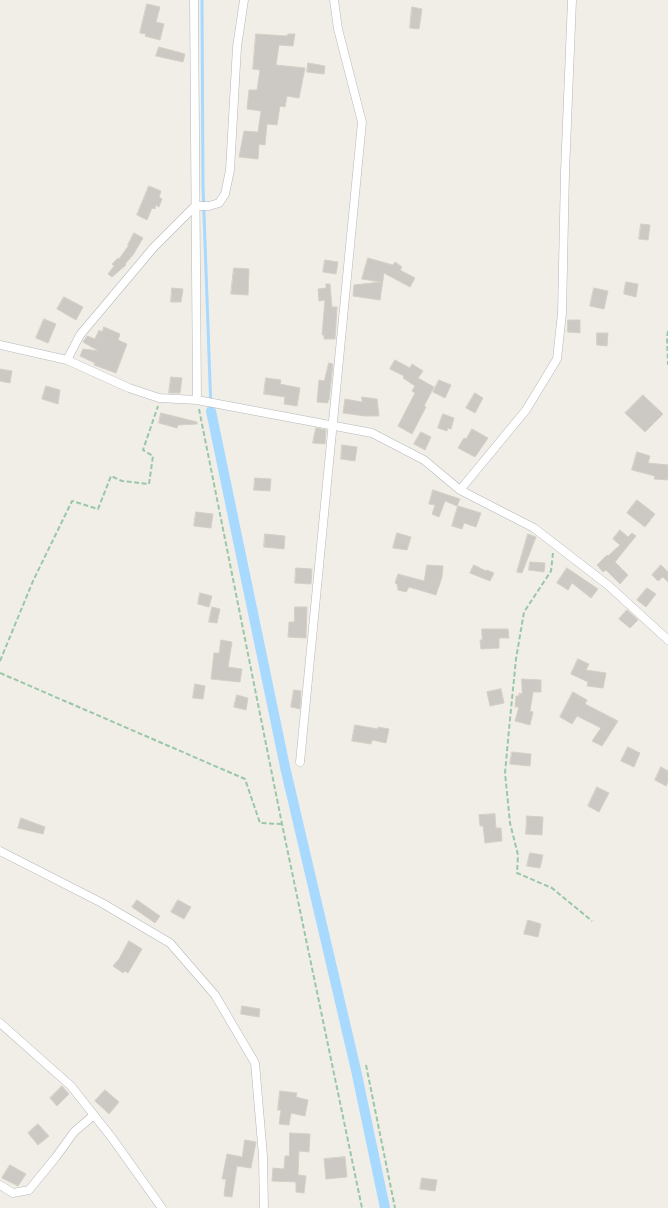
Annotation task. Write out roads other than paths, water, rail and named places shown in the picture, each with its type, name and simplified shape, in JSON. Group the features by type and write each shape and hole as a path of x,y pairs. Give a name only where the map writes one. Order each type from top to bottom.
{"street":[{"path":"194,0 201,206 197,400"},
{"path":"67,360 80,335 154,247 201,206 220,203 225,194 230,170 237,47 244,0"},
{"path":"300,762 362,122 338,29 334,0"},
{"path":"460,490 526,410 557,359 562,313 565,172 572,0"},
{"path":"0,345 67,360 129,388 159,398 211,402 372,433 424,460 460,490 534,528 609,586 668,640"},
{"path":"0,851 102,903 170,943 215,994 255,1063 263,1156 264,1208"},
{"path":"0,1023 71,1086 162,1208"},
{"path":"0,1185 13,1192 29,1190 74,1132 94,1115"}],"waterway":[{"path":"202,0 203,186 211,411"},
{"path":"211,411 285,767 356,1070 385,1208"}]}
